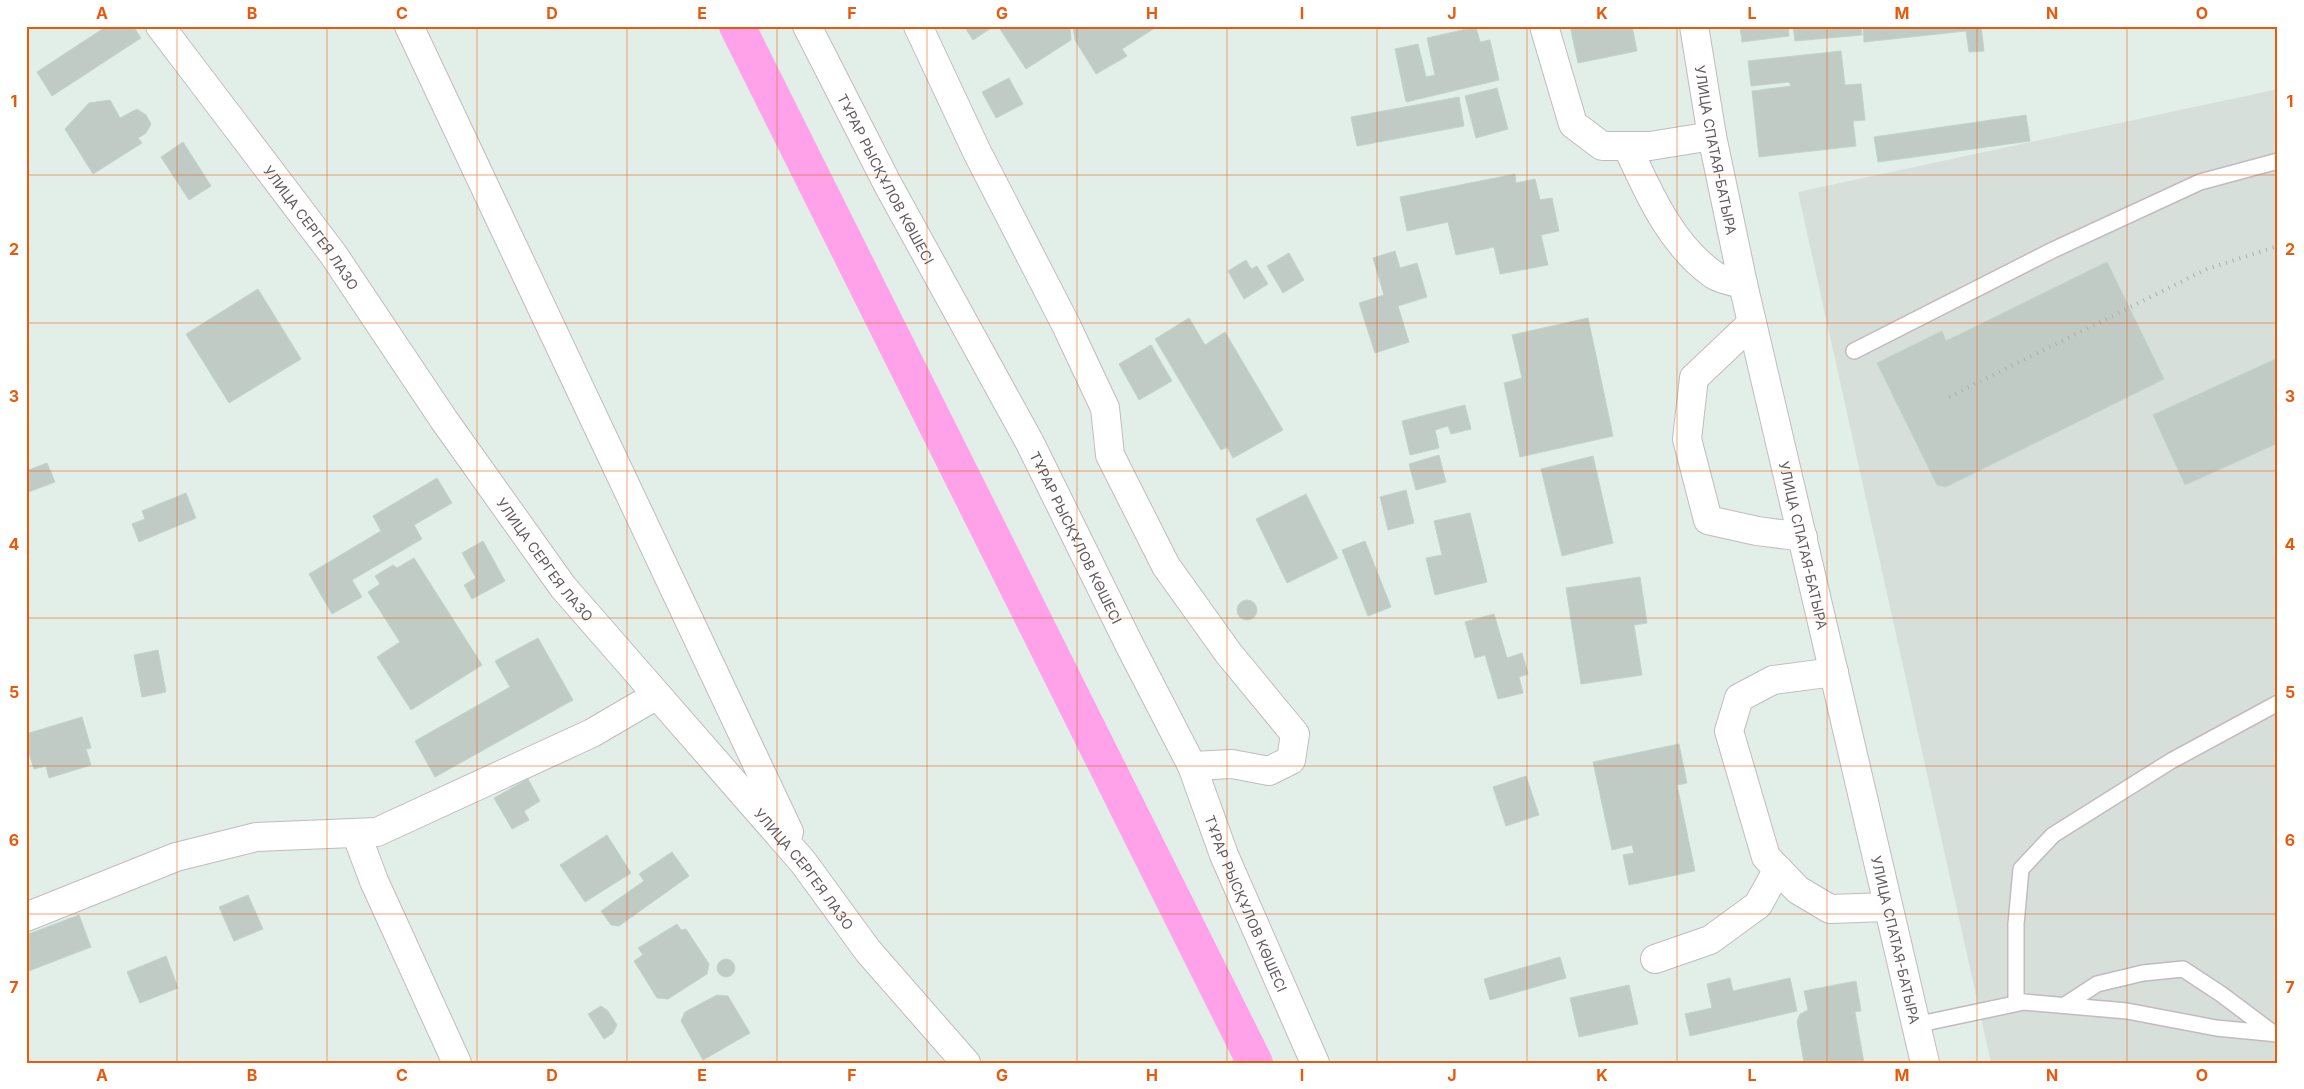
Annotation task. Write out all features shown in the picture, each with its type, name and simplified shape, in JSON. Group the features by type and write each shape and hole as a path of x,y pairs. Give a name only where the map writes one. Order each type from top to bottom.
{"street":[{"name":"УЛИЦА СЕРГЕЯ ЛАЗО","path":"160,26 333,254 444,420 563,588 803,862 868,951 966,1063"},
{"path":"409,26 803,862"},
{"name":"ТҰРАР РЫСҚҰЛОВ КӨШЕСІ","path":"807,26 887,183 1030,444 1192,766 1224,855 1316,1063"},
{"path":"918,26 977,152 1066,325 1105,408 1110,455 1166,566 1228,654 1295,734 1291,760 1269,770 1232,764 1192,766"},
{"path":"1544,26 1573,124 1602,146 1650,146 1712,136"},
{"name":"УЛИЦА СПАТАЯ-БАТЫРА","path":"1694,26 1712,136 1743,284 1924,1063"},
{"path":"1627,146 1645,187 1667,225 1694,259 1716,276 1743,284"},
{"path":"1752,323 1694,378 1687,439 1708,520 1757,531 1803,537"},
{"path":"1834,672 1773,680 1739,698 1729,731 1766,857 1798,890 1830,909 1888,907"},
{"path":"26,916 176,857 256,837 378,832 592,733 657,695"},
{"path":"356,833 374,881 457,1063"},
{"path":"1656,959 1710,940 1738,920 1758,905 1778,869"}],"lane":[{"path":"1854,351 2053,250 2200,182 2278,161"},
{"path":"2016,1004 2016,924 2021,869 2053,835 2171,761 2278,703"},
{"path":"2065,1005 2098,984 2143,973 2183,969 2222,994 2276,1034"},
{"path":"1916,1024 2024,1002 2127,1011 2216,1028 2276,1034"}],"shaded area":[{"path":"2278,89 2278,1063 1991,1063 1798,192"}],"building":[{"path":"107,26 133,26 141,38 52,96 37,72"},
{"path":"964,26 994,26 973,40"},
{"path":"998,26 1070,26 1071,40 1026,69"},
{"path":"1073,26 1158,26 1122,49 1127,56 1096,74 1075,40"},
{"path":"1570,26 1632,26 1637,51 1578,63"},
{"path":"1740,26 1788,26 1789,36 1742,42"},
{"path":"1793,26 1861,26 1862,35 1795,41"},
{"path":"1863,26 1981,26 1984,51 1969,52 1966,31 1864,42"},
{"path":"1476,27 1480,42 1490,40 1499,80 1406,102 1395,49 1418,44 1426,77 1435,75 1427,38"},
{"path":"1841,51 1845,85 1861,84 1865,120 1853,121 1856,146 1759,157 1752,91 1791,86 1789,82 1751,86 1748,61"},
{"path":"1009,78 1023,104 996,118 982,92"},
{"path":"1497,88 1508,129 1476,138 1465,96"},
{"path":"1459,97 1464,126 1357,146 1351,117"},
{"path":"110,100 120,118 137,109 146,115 151,124 146,133 138,138 142,143 93,174 65,129 89,103"},
{"path":"2026,115 2030,141 1878,162 1874,137"},
{"path":"183,142 211,186 189,200 161,157"},
{"path":"1515,174 1516,183 1535,179 1540,200 1552,198 1559,231 1541,235 1548,265 1500,274 1494,247 1456,255 1448,222 1407,231 1400,197"},
{"path":"1395,251 1400,268 1417,263 1427,297 1398,306 1409,342 1375,353 1359,303 1384,295 1373,258"},
{"path":"1289,253 1304,280 1283,293 1267,266"},
{"path":"1246,260 1251,269 1257,266 1268,284 1244,299 1228,271"},
{"path":"2107,262 2164,379 1946,487 1937,485 1877,363 1942,331 1946,341"},
{"path":"258,289 301,359 229,403 186,334"},
{"path":"1189,318 1205,345 1225,332 1283,430 1233,458 1227,447 1221,450 1155,339"},
{"path":"1588,318 1613,436 1520,457 1504,383 1522,378 1512,335"},
{"path":"1151,345 1172,381 1139,400 1119,364"},
{"path":"2278,358 2278,443 2185,485 2153,415"},
{"path":"1465,405 1471,429 1451,434 1448,426 1435,430 1439,448 1410,455 1402,421"},
{"path":"1439,455 1446,482 1416,490 1409,464"},
{"path":"1593,456 1613,543 1562,556 1541,469"},
{"path":"47,463 55,482 26,493 26,471"},
{"path":"437,478 452,503 414,525 422,539 352,580 362,597 332,614 309,574 381,531 373,516"},
{"path":"1406,490 1414,523 1388,530 1380,497"},
{"path":"186,493 196,518 139,542 132,524 145,519 142,511"},
{"path":"1306,494 1338,558 1287,583 1256,519"},
{"path":"1470,513 1487,582 1435,595 1426,558 1442,555 1434,521"},
{"path":"483,541 505,581 472,599 464,585 476,578 462,553"},
{"path":"1365,541 1391,607 1368,616 1342,550"},
{"path":"414,558 482,665 411,710 377,657 400,642 368,592 380,584 375,576 393,565 397,568"},
{"path":"1640,577 1647,623 1634,625 1642,675 1581,684 1566,588"},
{"path":"1247,600 1254,603 1257,610 1254,617 1247,620 1240,617 1237,610 1240,603"},
{"path":"1494,614 1507,658 1522,653 1528,674 1519,677 1523,693 1498,699 1485,655 1475,658 1465,622"},
{"path":"538,638 573,700 435,777 415,741 510,687 495,661"},
{"path":"158,650 166,692 142,697 134,655"},
{"path":"82,717 91,748 86,749 91,765 49,778 46,766 34,769 26,744 26,734"},
{"path":"1679,744 1687,783 1677,785 1695,871 1629,885 1623,855 1634,853 1632,845 1612,850 1593,762"},
{"path":"1526,776 1539,815 1506,826 1493,787"},
{"path":"528,779 540,801 524,811 529,820 512,829 494,798"},
{"path":"607,835 631,873 585,902 560,865"},
{"path":"672,852 689,876 619,926 611,925 601,911 644,881 639,874"},
{"path":"248,895 263,929 234,941 219,907"},
{"path":"79,915 91,947 26,972 26,935"},
{"path":"677,924 681,930 686,929 709,964 707,974 668,999 657,998 634,961 643,955 638,948"},
{"path":"166,956 178,988 140,1003 127,972"},
{"path":"1560,957 1566,978 1490,1000 1484,979"},
{"path":"722,959 730,959 735,964 733,975 722,977 717,972 717,964"},
{"path":"1730,978 1733,991 1790,978 1797,1011 1690,1036 1685,1014 1712,1008 1707,984"},
{"path":"1856,981 1861,1011 1855,1012 1864,1063 1804,1063 1797,1021 1800,1014 1808,1010 1804,991"},
{"path":"1629,985 1638,1024 1579,1037 1570,998"},
{"path":"717,995 728,996 750,1033 703,1060 681,1021 685,1012"},
{"path":"601,1006 608,1011 617,1025 613,1033 604,1039 588,1014"}],"waterway":[{"path":"737,26 1255,1063"}],"railway":[{"path":"1949,397 2207,269 2278,246"}]}
